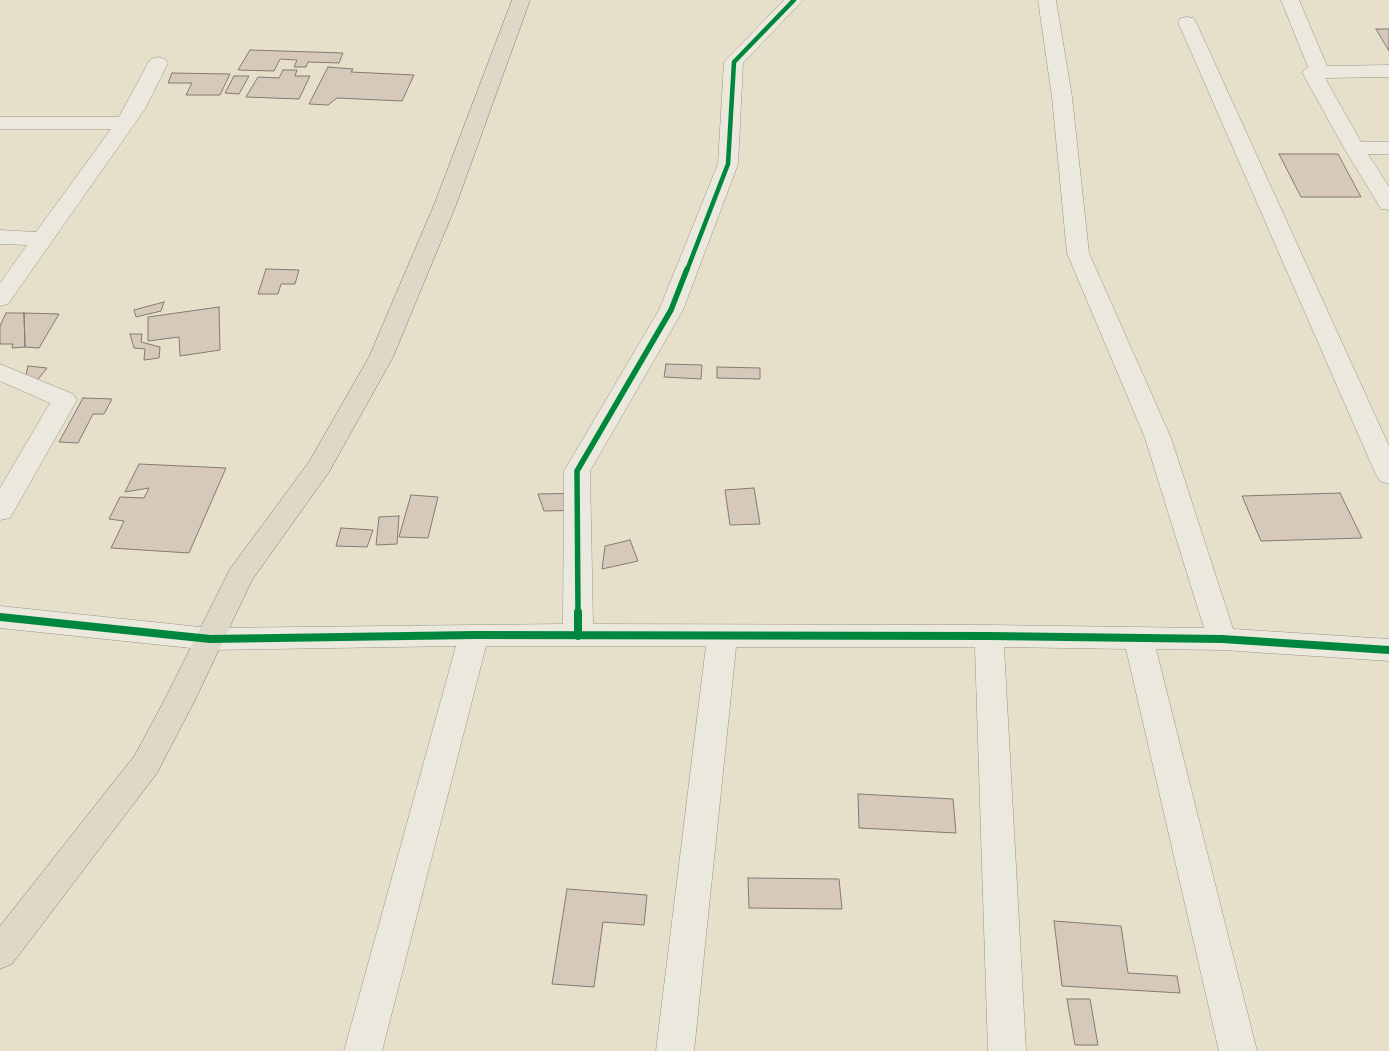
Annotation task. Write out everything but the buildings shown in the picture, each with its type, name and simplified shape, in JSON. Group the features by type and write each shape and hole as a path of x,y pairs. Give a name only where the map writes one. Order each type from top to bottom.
{"main road":[{"path":"0,953 146,764 180,700 240,576 320,466 381,357 445,205 521,0"}],"street":[{"path":"578,636 576,471 671,310 728,164 734,62 794,0"},
{"path":"1047,0 1062,96 1078,253 1158,438 1222,639"},
{"path":"1290,0 1320,72"},
{"path":"1187,22 1389,475"},
{"path":"0,299 135,110 158,63"},
{"path":"1389,71 1312,72 1354,148 1389,204"},
{"path":"0,123 126,123"},
{"path":"1354,148 1389,148"},
{"path":"0,237 43,239"},
{"path":"0,372 64,400 0,511"},
{"path":"0,617 210,639 474,636 989,636 1222,639 1389,650"},
{"path":"363,1051 474,636"},
{"path":"675,1051 722,636"},
{"path":"989,636 1008,1051"},
{"path":"1138,638 1238,1051"}],"cycle path":[{"path":"578,636 577,471 671,310 728,164 734,62 794,0"},
{"path":"0,617 210,639 474,635 989,636 1222,639 1389,650"}]}
